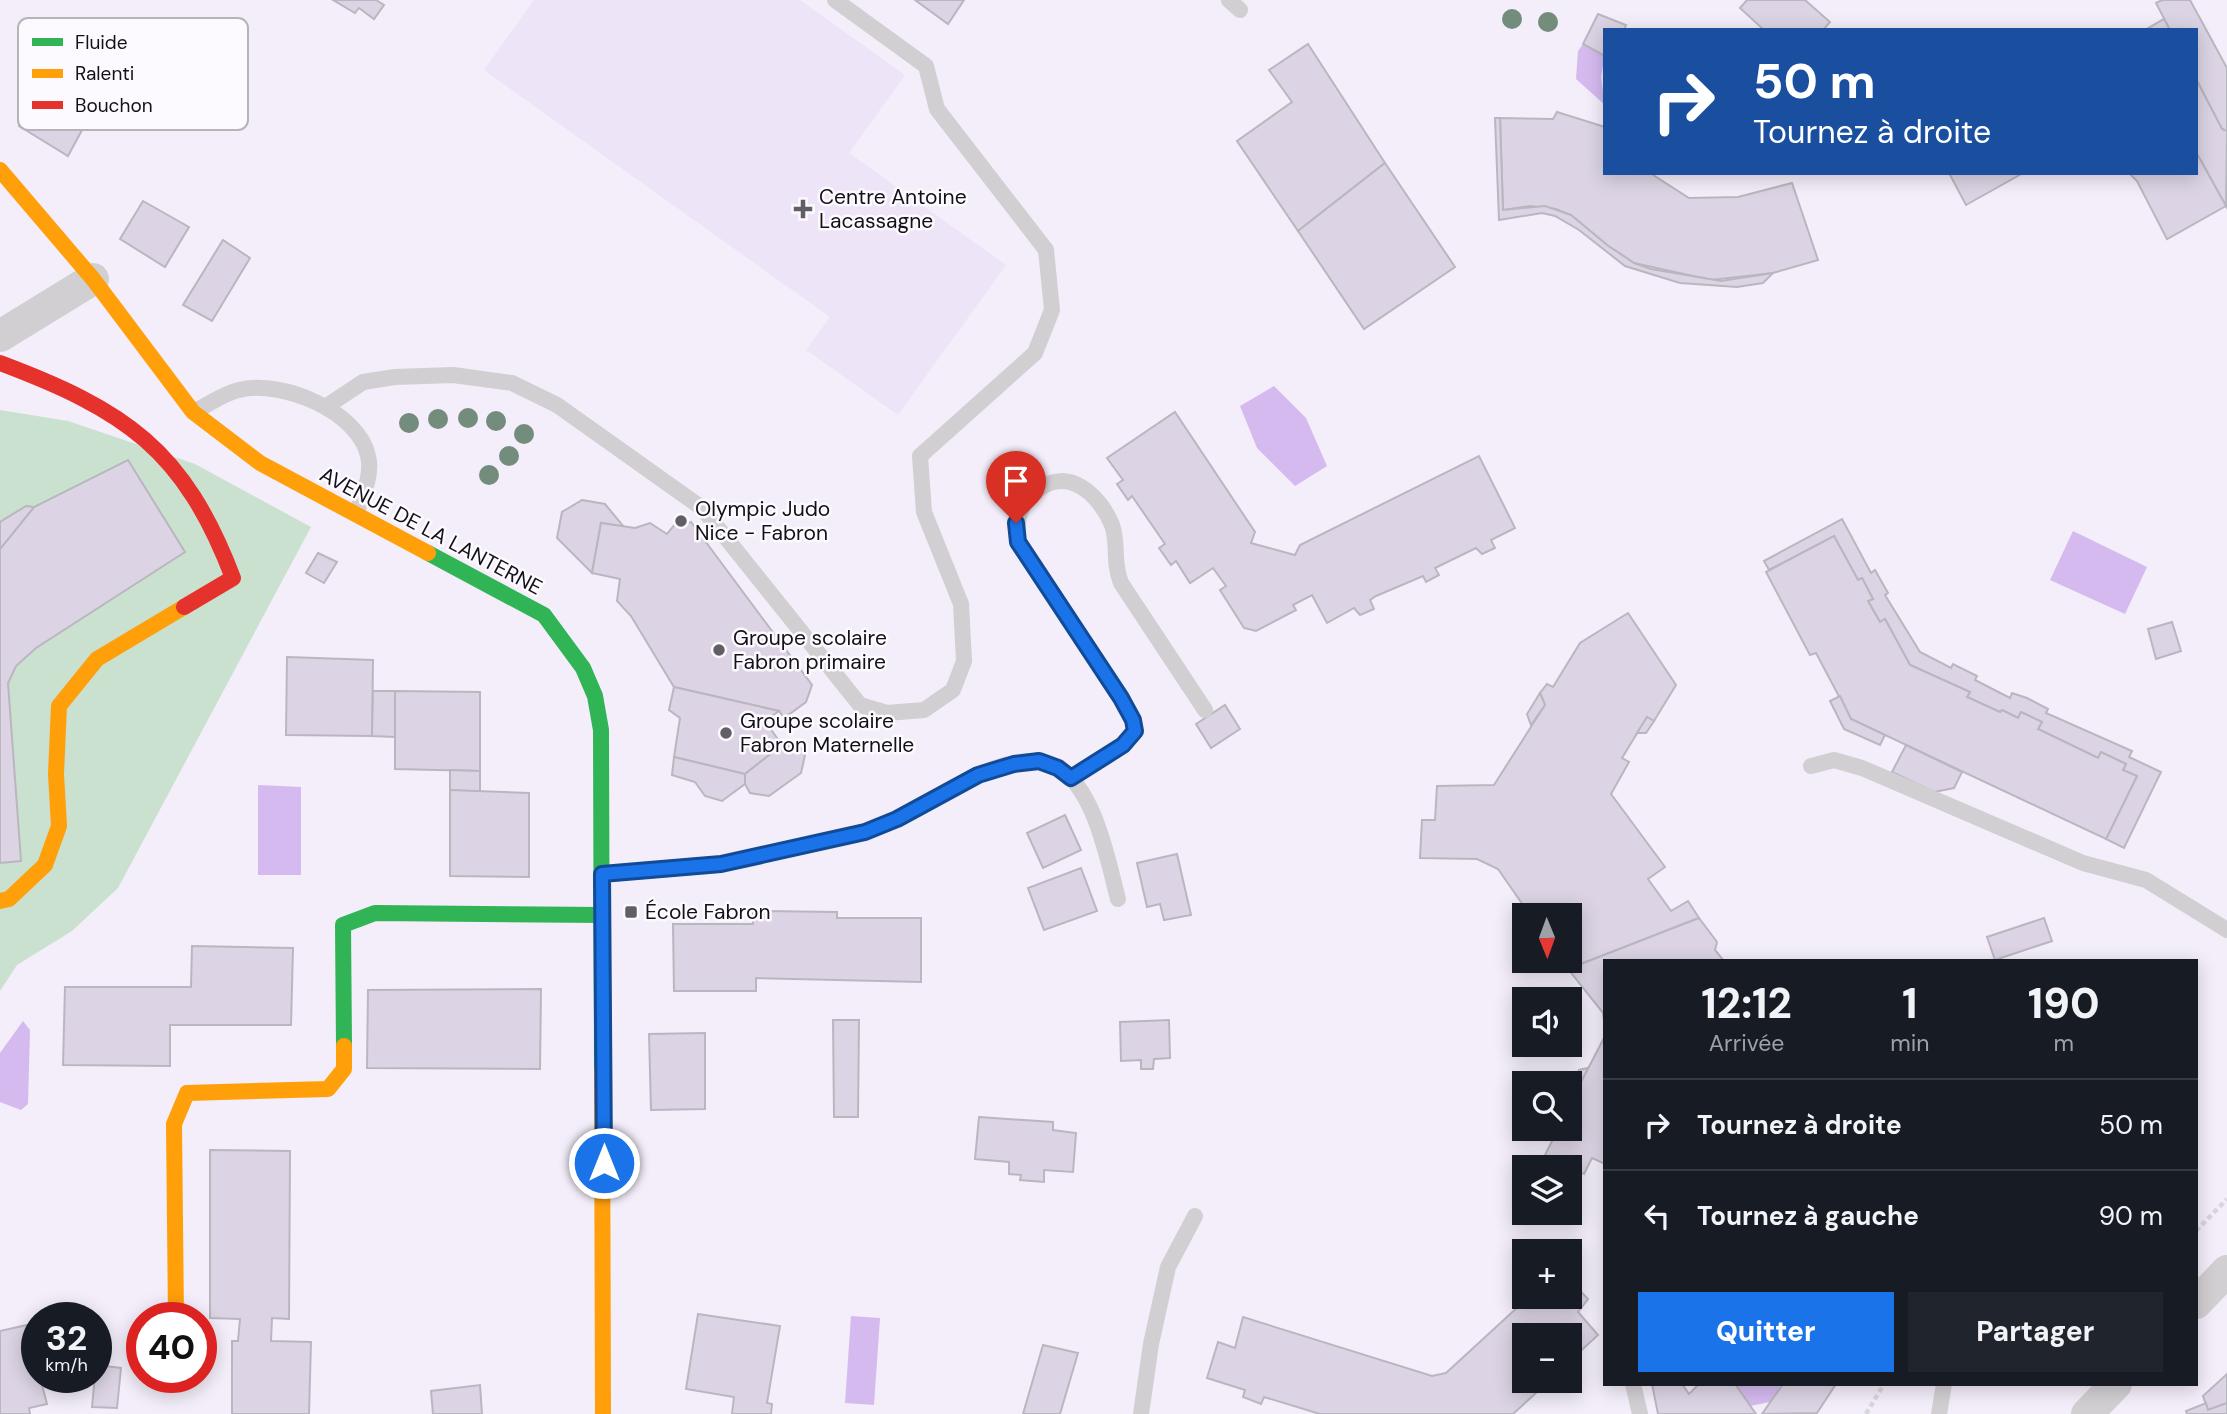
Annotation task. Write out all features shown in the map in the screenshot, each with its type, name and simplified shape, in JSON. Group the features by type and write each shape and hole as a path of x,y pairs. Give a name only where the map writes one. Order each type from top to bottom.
{"street":[{"name":"AVENUE DE LA LANTERNE","path":"0,170 93,279 193,412 260,463 544,615 568,642 598,699 601,730 603,1414"},
{"path":"12,329 93,279"},
{"path":"0,363 52,383 112,413 174,466 220,541 233,578 97,659 59,706 56,774 59,826 45,865 9,899 0,901"},
{"path":"176,1302 174,1124 187,1093 328,1089 344,1069 342,925 374,914 602,915"},
{"path":"2198,1301 2227,1271"},
{"path":"2087,1414 2114,1386"}],"lane":[{"path":"327,406 363,382 395,377 453,375 512,383 557,405 702,508 860,705 887,713 924,710 953,690 964,661 963,616 961,604 924,512 920,456 1035,353 1052,310 1046,250 937,109 926,66 835,0"},
{"path":"193,412 239,390 267,389 327,406 364,440 369,460 368,478 356,514"},
{"path":"1071,778 1123,745 1135,731 1133,720 1121,698 1018,542 1016,523 1021,505 1039,488 1056,481 1076,481 1089,493 1112,524 1114,565 1121,583 1205,710"},
{"path":"602,874 721,864 865,832 897,819 978,775 1014,764 1039,761 1058,768 1079,786 1100,832 1118,899"},
{"path":"1811,766 1834,761 1862,768 2083,863 2146,880 2227,930"},
{"path":"1140,1414 1168,1267 1195,1216"},
{"path":"1633,1386 1640,1414"},
{"path":"1939,1414 1944,1386"}],"path":[{"path":"2198,1229 2227,1199"},
{"path":"1866,1414 1883,1386"}],"shaded area":[{"name":"Centre Antoine Lacassagne","path":"534,0 800,0 905,75 849,153 1006,265 898,415 806,350 830,317 484,70"},
{"path":"1583,44 1603,55 1603,103 1576,79 1578,51"},
{"path":"1274,386 1306,418 1327,466 1295,486 1257,448 1240,406"},
{"path":"2073,531 2147,567 2125,614 2050,580"},
{"path":"258,785 301,787 301,875 258,875"},
{"path":"23,1021 30,1030 28,1104 21,1110 0,1102 0,1053"},
{"path":"851,1316 880,1318 874,1405 845,1403"},
{"path":"1736,1386 1779,1386 1770,1402 1750,1406"}],"green space":[{"path":"0,410 68,421 195,464 311,527 118,888 72,931 17,965 0,991"}],"building":[{"path":"333,0 376,0 384,5 374,19 359,8 355,13"},
{"path":"915,0 964,0 948,24"},
{"path":"1747,0 1805,0 1830,22 1825,28 1762,28 1740,8"},
{"path":"2162,0 2190,0 2227,68 2227,131 2222,129 2198,83 2198,28 2169,28 2156,3"},
{"path":"1598,14 1626,25 1625,28 1603,28 1603,55 1583,44"},
{"path":"2164,19 2169,28 2148,28"},
{"path":"1308,44 1385,163 1298,231 1237,141 1292,102 1269,70"},
{"path":"2198,83 2222,129 2227,131 2226,206 2198,156"},
{"path":"1557,112 1603,126 1603,175 1653,175 1689,198 1738,197 1792,183 1818,260 1773,273 1711,280 1634,263 1571,215 1556,209 1530,206 1503,210 1500,118 1553,119"},
{"path":"1495,118 1500,118 1503,210 1545,206 1571,215 1607,245 1634,263 1651,269 1721,281 1773,273 1763,283 1737,287 1680,283 1625,266 1579,230 1555,216 1542,213 1499,220"},
{"path":"26,130 82,130 68,156"},
{"path":"2198,156 2226,206 2167,239 2137,181 2131,175 2198,175"},
{"path":"1385,163 1455,267 1364,329 1298,231"},
{"path":"1950,175 2019,175 1966,205"},
{"path":"143,201 189,227 165,267 120,239"},
{"path":"223,240 250,258 212,321 183,305"},
{"path":"1175,412 1255,532 1251,543 1295,555 1300,545 1479,456 1515,528 1491,540 1495,548 1482,554 1476,548 1435,568 1439,575 1426,582 1423,576 1376,596 1370,600 1374,609 1360,615 1354,608 1327,623 1312,595 1293,605 1296,610 1256,631 1244,628 1220,590 1226,586 1213,568 1190,583 1176,561 1171,565 1159,548 1165,544 1132,496 1128,500 1117,484 1123,480 1107,458"},
{"path":"128,460 185,552 36,648 16,666 8,683 21,861 0,863 0,549 34,507"},
{"path":"582,500 605,504 624,527 601,523 592,573 557,538 562,512"},
{"path":"26,506 34,507 0,549 0,522"},
{"path":"1842,519 1871,573 1875,570 1888,593 1885,595 1920,652 1951,668 1953,664 1977,676 1975,680 2010,698 2012,693 2027,698 2048,709 2046,713 2132,751 2129,757 2161,772 2124,848 2106,839 2137,776 2123,770 2126,764 2101,752 2098,758 2038,729 2042,722 2021,712 2018,718 2002,710 2000,712 1967,697 1970,692 1910,665 1885,619 1880,622 1868,601 1873,599 1862,578 1858,580 1834,536 1769,570 1764,561"},
{"name":"Groupe scolaire Fabron primaire","path":"691,522 812,685 806,702 784,718 779,711 674,687 631,616 617,601 620,579 592,573 601,523 635,528 650,523 667,534 676,523 681,526"},
{"path":"1834,536 1858,580 1862,578 1873,599 1868,601 1880,622 1885,619 1910,665 1970,692 1967,697 2000,712 2002,710 2018,718 2021,712 2042,722 2038,729 2098,758 2101,752 2126,764 2123,770 2137,776 2106,839 1851,719 1816,653 1810,655 1766,572"},
{"path":"318,553 337,562 324,583 306,573"},
{"path":"1628,613 1676,685 1654,721 1647,717 1622,758 1629,762 1611,794 1665,867 1648,879 1671,911 1688,901 1699,918 1582,964 1582,903 1522,903 1498,869 1477,859 1420,858 1422,820 1435,820 1437,786 1494,785 1545,705 1540,693 1547,684 1553,687 1580,643"},
{"path":"2172,622 2181,651 2156,659 2148,629"},
{"path":"287,657 373,660 372,736 286,735"},
{"name":"Groupe scolaire Fabron Maternelle","path":"674,687 779,711 765,721 782,745 745,774 674,757 680,718 669,710"},
{"path":"373,691 395,691 395,737 372,736"},
{"path":"395,691 480,692 480,771 395,769"},
{"path":"1540,693 1545,705 1531,725 1527,714"},
{"path":"1840,696 1851,719 1885,735 1880,745 1844,729 1830,701"},
{"path":"1225,705 1240,729 1211,748 1196,724"},
{"path":"1647,717 1654,721 1646,733 1637,733"},
{"path":"782,745 801,748 805,755 801,773 769,796 750,793 745,784 745,774"},
{"path":"1906,745 1962,772 1954,788 1934,792 1892,772"},
{"path":"674,757 745,774 745,784 722,801 705,796 695,782 672,775"},
{"path":"450,770 480,771 480,792 450,790"},
{"path":"450,790 529,793 529,877 450,876"},
{"path":"1065,815 1081,850 1043,868 1027,833"},
{"path":"1177,854 1191,915 1164,920 1160,904 1147,907 1137,863"},
{"path":"1081,868 1097,911 1044,930 1028,888"},
{"path":"753,911 837,912 837,918 921,918 921,982 756,978 756,991 674,991 673,924 753,924"},
{"path":"1699,918 1717,942 1715,950 1722,959 1603,959 1603,1013 1571,973 1582,973 1582,964"},
{"path":"2044,918 2052,941 1995,959 1987,937"},
{"path":"192,946 293,948 291,1025 170,1025 170,1066 63,1065 65,987 191,987"},
{"path":"541,989 540,1069 367,1068 368,990"},
{"path":"833,1020 859,1020 858,1117 834,1117"},
{"path":"1169,1020 1170,1058 1154,1059 1153,1069 1141,1069 1141,1060 1121,1061 1120,1022"},
{"path":"705,1033 705,1109 651,1110 649,1034"},
{"path":"1603,1040 1603,1163 1592,1158 1584,1174 1582,1155 1545,1155 1552,1141 1582,1141 1582,1080"},
{"path":"1588,1068 1582,1080 1582,1071 1579,1070"},
{"path":"979,1117 1053,1122 1053,1130 1076,1133 1073,1172 1044,1170 1044,1182 1020,1180 1021,1175 1009,1174 1009,1162 975,1159"},
{"path":"210,1150 290,1151 289,1319 272,1318 271,1341 311,1342 309,1414 232,1414 232,1341 238,1341 240,1319 217,1318 217,1302 210,1302"},
{"path":"1582,1293 1588,1299 1582,1307"},
{"path":"1516,1309 1580,1309 1578,1312 1598,1335 1582,1350 1582,1323 1512,1323 1512,1393 1536,1393 1513,1414 1320,1414 1264,1397 1261,1404 1243,1397 1245,1390 1207,1378 1218,1342 1235,1348 1243,1317 1432,1376 1446,1373"},
{"path":"698,1314 780,1326 767,1403 772,1404 771,1414 732,1414 734,1397 686,1389"},
{"path":"21,1326 21,1393 44,1393 47,1404 29,1408 30,1414 0,1414 0,1331"},
{"path":"1043,1345 1078,1353 1060,1414 1023,1414"},
{"path":"112,1367 121,1368 117,1408 92,1407 93,1393 112,1393"},
{"path":"2227,1374 2227,1403 2208,1410 2203,1396"},
{"path":"480,1385 482,1414 433,1414 431,1391"},
{"path":"1652,1386 1683,1386 1689,1394 1697,1386 1736,1386 1756,1414 1658,1414"},
{"path":"1782,1386 1835,1386 1817,1413 1762,1414"},
{"path":"2206,1403 2208,1410 2227,1403 2227,1414 2187,1414 2186,1411"}],"traffic: fast":[{"path":"428,553 544,615 583,668 595,696 601,730 602,1070"},
{"path":"344,1046 343,925 375,913 602,915"}],"traffic: slow":[{"path":"0,170 93,279 193,412 260,463 428,553"},
{"path":"0,901 9,899 45,865 59,826 56,774 59,706 97,659 184,607"},
{"path":"176,1302 174,1124 187,1093 328,1089 344,1069 344,1046"},
{"path":"602,1070 603,1414"}],"traffic: jam":[{"path":"0,363 82,398 116,418 145,440 171,466 214,534 233,578 184,607"}],"place":[{"name":"Centre Antoine Lacassagne","path":"803,209"},
{"name":"Olympic Judo Nice - Fabron","path":"681,521"},
{"name":"Groupe scolaire Fabron primaire","path":"719,650"},
{"name":"Groupe scolaire Fabron Maternelle","path":"726,733"},
{"name":"École Fabron","path":"631,912"}],"route":[{"path":"604,1163 602,874 721,864 865,832 897,819 978,775 1014,764 1039,761 1058,768 1071,778 1123,745 1135,731 1133,720 1121,698 1018,542 1016,523"}]}
